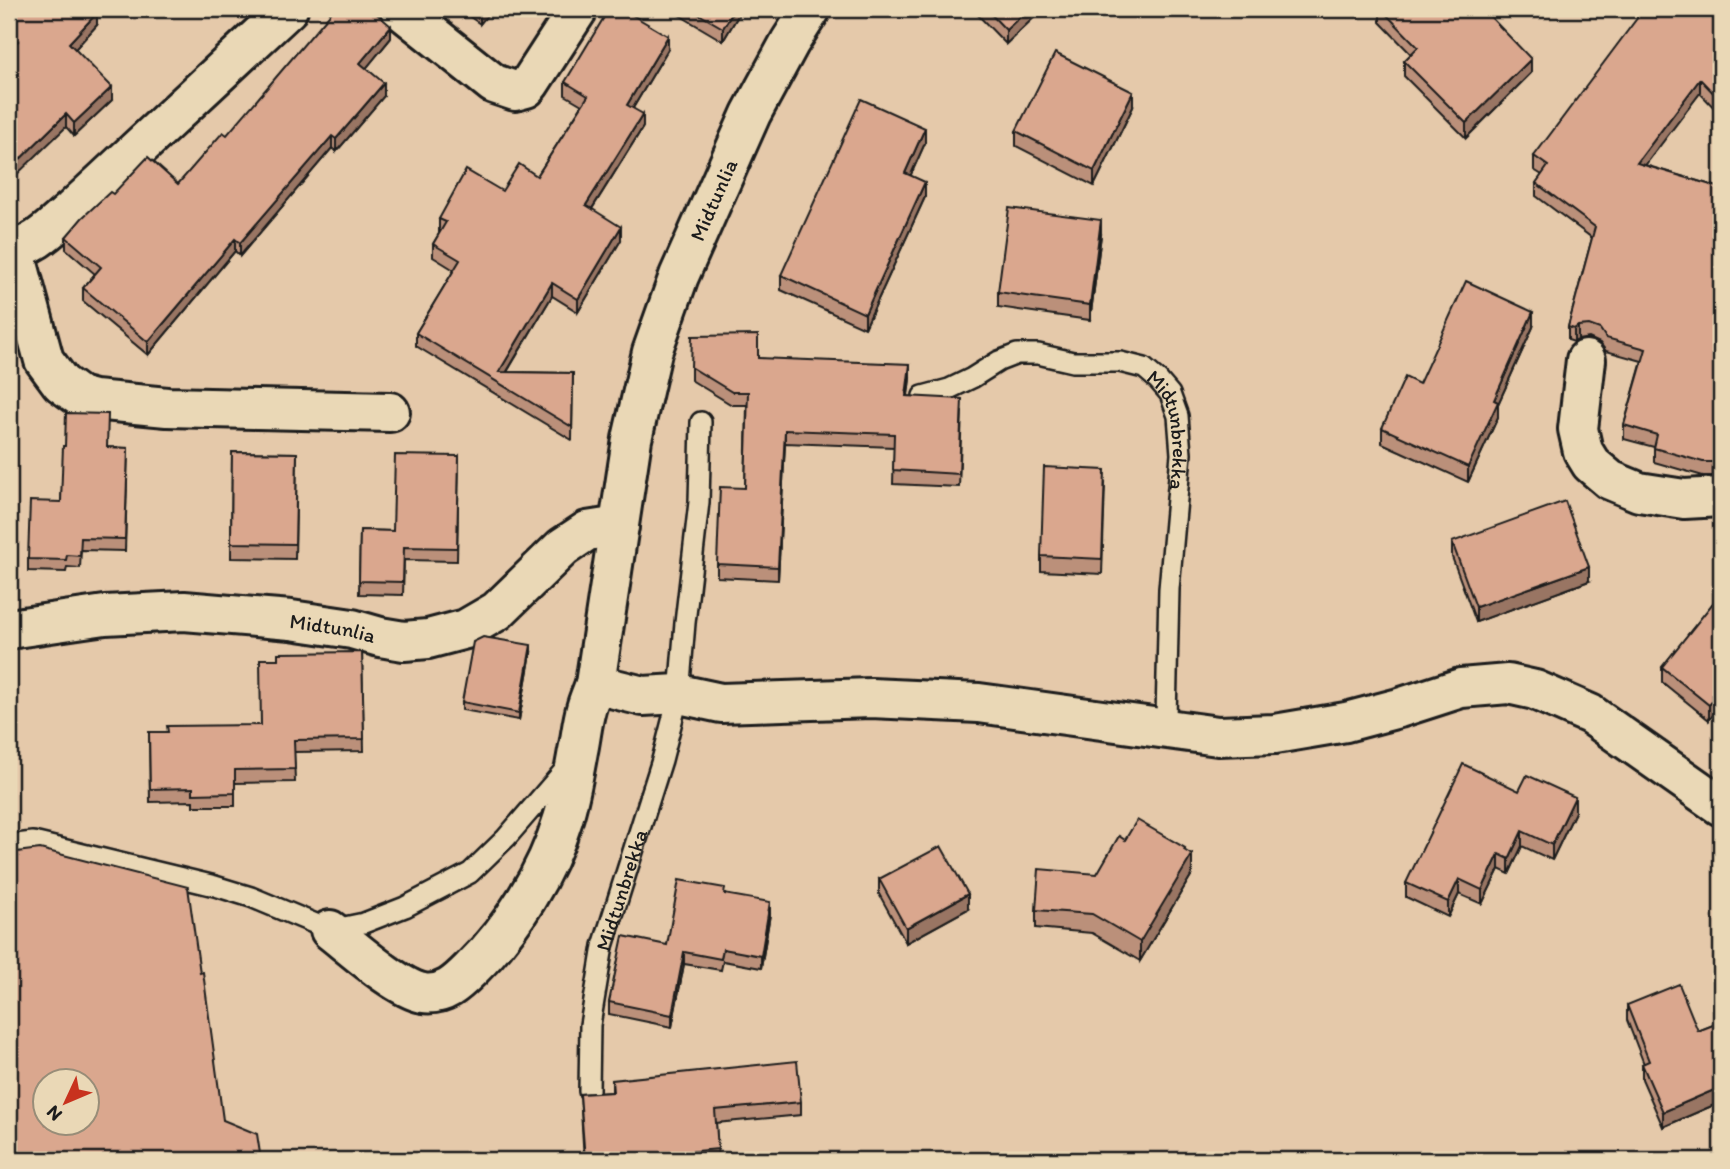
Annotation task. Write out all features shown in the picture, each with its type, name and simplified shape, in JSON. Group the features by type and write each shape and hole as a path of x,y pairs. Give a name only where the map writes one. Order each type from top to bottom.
{"street":[{"path":"288,9 72,210 40,237 12,249 44,360 61,383 79,396 94,400 167,407 390,412"},
{"path":"400,9 494,84 515,91 526,88 530,83 578,9"},
{"name":"Midtunlia","path":"331,930 398,983 422,993 441,993 453,986 482,958 528,896 554,845 564,817 585,711 595,684 632,439 649,364 679,276 751,114 811,9"},
{"path":"1586,360 1578,429 1583,451 1591,464 1610,480 1639,492 1684,499 1721,497"},
{"name":"Midtunlia","path":"9,629 105,615 184,611 291,620 352,629 404,641 428,639 466,629 497,611 563,547 587,531 619,526"},
{"path":"595,684 643,696 679,694 721,703 871,698 979,703 1218,736 1275,734 1346,722 1461,688 1508,684 1535,690 1590,714 1721,806"}],"lane":[{"name":"Midtunbrekka","path":"923,396 949,389 1017,354 1038,354 1073,362 1120,362 1144,368 1170,394 1178,416 1181,454 1169,589 1167,730"},
{"name":"Midtunbrekka","path":"589,1091 590,1026 603,946 662,760 679,694 699,502 701,422"},
{"path":"331,930 364,923 405,907 470,873 506,838 578,753"},
{"name":"Midtunlia","path":"9,845 33,842 215,886 251,897 331,930"}],"building":[{"path":"9,9 93,9 97,13 69,43 112,87 74,123 66,114 9,170 9,50 18,41 9,32"},
{"path":"334,9 371,9 391,26 360,63 384,83 336,139 332,136 240,243 235,239 148,342 83,288 101,267 66,237 82,218 110,192 113,194 148,157 178,184 223,132 227,135"},
{"path":"609,9 622,9 668,36 627,105 643,114 586,205 621,227 578,299 552,283 499,372 573,373 572,427 416,333 460,260 433,244 446,222 439,219 466,170 502,191 519,164 537,176 588,96 565,82"},
{"path":"690,9 735,9 723,28"},
{"path":"986,9 1028,9 1006,30"},
{"path":"1381,9 1483,9 1531,59 1466,123 1404,61 1418,47"},
{"path":"1644,9 1721,9 1721,101 1700,79 1637,163 1721,188 1721,435 1713,462 1703,462 1654,448 1657,435 1624,425 1646,349 1606,338 1600,329 1589,325 1574,329 1568,327 1595,227 1536,183 1548,166 1534,156"},
{"path":"1055,53 1133,92 1094,171 1016,131"},
{"path":"861,99 925,128 905,173 925,182 865,314 781,275"},
{"path":"1009,208 1101,220 1090,305 998,292"},
{"path":"1466,281 1533,312 1494,400 1498,402 1468,467 1382,428 1405,377 1419,384"},
{"path":"758,335 758,358 910,364 906,396 962,399 959,474 893,470 894,434 785,430 778,567 717,564 720,487 745,488 748,392 732,392 691,367 692,336"},
{"path":"66,413 108,414 107,447 128,448 125,539 81,538 80,556 67,555 66,560 28,559 30,501 61,502"},
{"path":"232,452 297,453 295,544 231,543"},
{"path":"395,455 459,456 457,548 404,547 403,582 359,581 360,530 393,531"},
{"path":"1044,467 1105,470 1102,559 1041,556"},
{"path":"1565,501 1589,567 1476,607 1452,542"},
{"path":"1721,593 1721,690 1709,705 1662,667"},
{"path":"483,637 531,645 519,713 462,702 473,642"},
{"path":"362,652 364,739 294,740 295,769 235,770 235,793 193,794 193,788 150,789 149,732 168,732 167,726 261,725 260,659 278,659 278,653"},
{"path":"1463,764 1519,791 1527,775 1575,797 1552,845 1522,831 1509,859 1499,854 1482,890 1459,879 1448,902 1406,883"},
{"path":"1137,820 1185,848 1184,850 1192,855 1140,942 1092,914 1036,910 1039,869 1097,874 1119,836 1125,840"},
{"path":"941,846 968,894 906,928 879,879"},
{"path":"40,849 188,887 200,973 203,972 223,1120 257,1134 261,1160 9,1160 9,853"},
{"path":"679,880 725,888 724,894 770,902 761,956 723,949 721,959 684,952 672,1015 609,1002 623,936 667,945"},
{"path":"1679,984 1698,1031 1721,1022 1721,1087 1663,1112 1642,1064 1649,1061 1627,1005"},
{"path":"797,1061 801,1102 715,1110 718,1149 688,1152 688,1160 585,1160 580,1094 613,1092 612,1080"}]}
